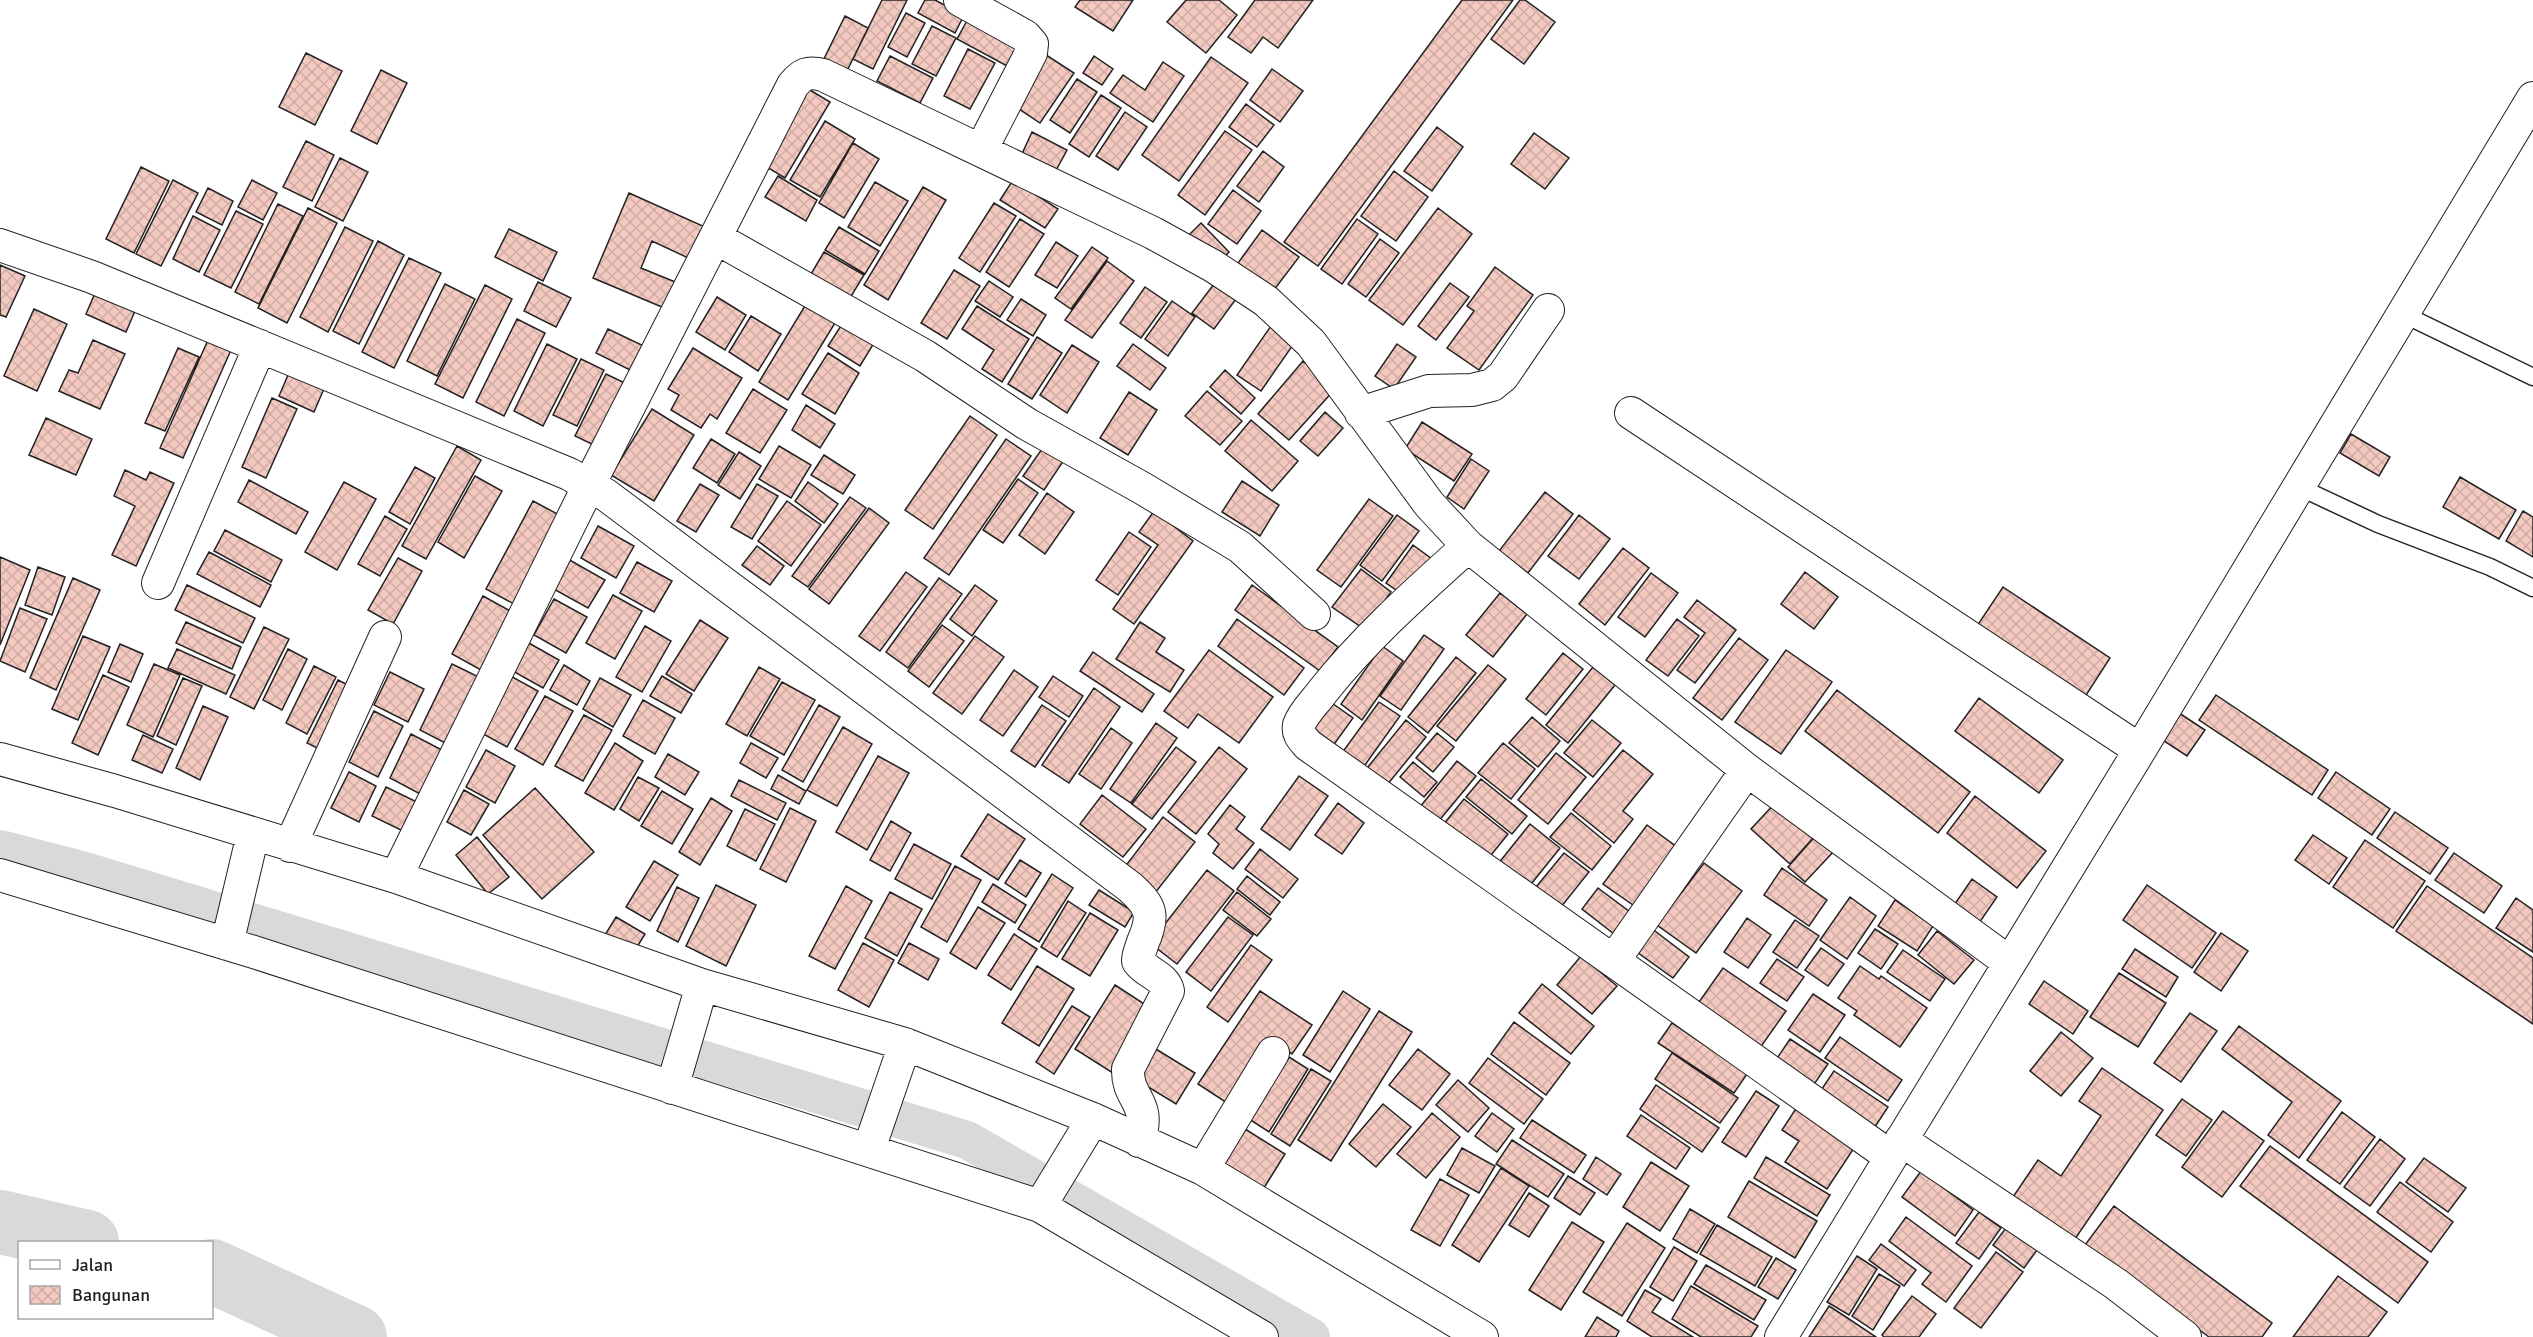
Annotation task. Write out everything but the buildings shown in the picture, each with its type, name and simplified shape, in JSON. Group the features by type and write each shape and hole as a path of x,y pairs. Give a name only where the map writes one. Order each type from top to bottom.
{"street":[{"path":"960,0 1025,36 1030,40 1032,47 981,150"},
{"path":"396,877 589,485 793,85 806,73 823,75 1153,233 1213,266 1266,301 1311,343 1429,504 1467,546 1747,770 2010,963"},
{"path":"1781,1337 2140,750 2533,98"},
{"path":"716,238 925,356 1027,424 1142,488 1240,547 1314,614"},
{"path":"0,245 92,277 569,474 589,485 615,502 1144,900 1150,914 1150,928 1138,961 1143,968 1166,983 1168,991 1128,1069 1129,1083 1144,1115 1144,1125 1139,1141"},
{"path":"1361,413 1429,391 1472,390 1492,385 1503,376 1548,310"},
{"path":"158,583 260,346"},
{"path":"1631,413 2140,750"},
{"path":"1467,546 1393,614 1356,652 1305,714 1299,725 1299,733 1308,745 1614,960 1896,1148 2116,1284 2184,1337"},
{"path":"290,846 385,637"},
{"path":"0,759 115,791 251,843 290,846 396,877 700,993 902,1055 1088,1126 1139,1141 1203,1169 1482,1337"},
{"path":"1614,960 1747,770"},
{"path":"230,936 251,843"},
{"path":"0,874 230,936 872,1139 1044,1200 1262,1337"},
{"path":"675,1077 700,993"},
{"path":"1203,1169 1273,1053"},
{"path":"872,1139 902,1055"},
{"path":"1044,1200 1088,1126"}],"lane":[{"path":"2403,314 2533,377"},
{"path":"2299,487 2378,524 2490,567 2533,588"}],"waterway":[{"path":"0,849 85,871 967,1140 1311,1337"},
{"path":"0,1222 83,1241"},
{"path":"213,1271 355,1337"}]}
